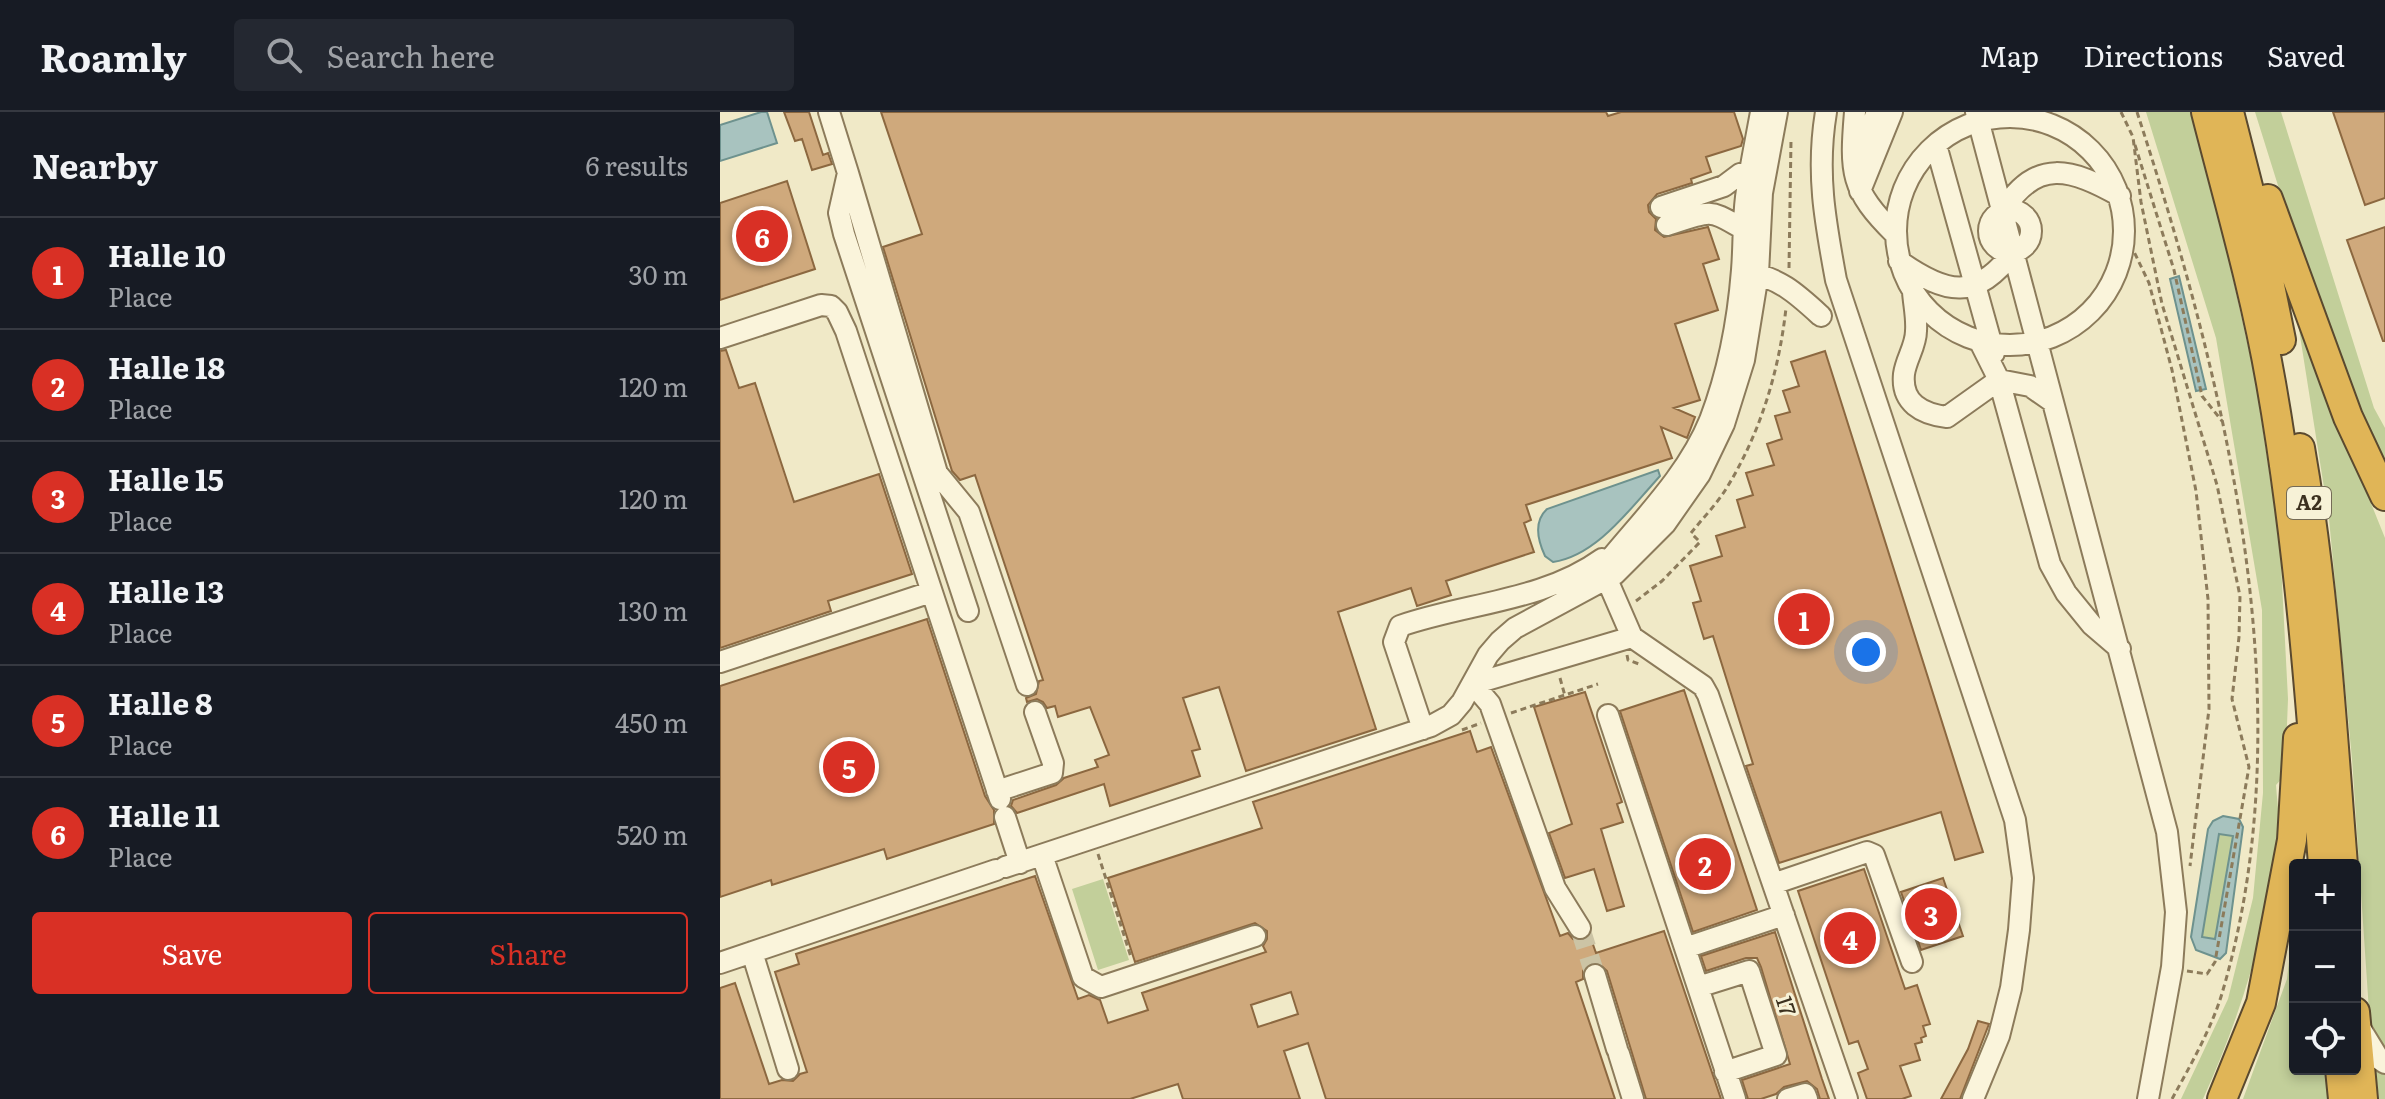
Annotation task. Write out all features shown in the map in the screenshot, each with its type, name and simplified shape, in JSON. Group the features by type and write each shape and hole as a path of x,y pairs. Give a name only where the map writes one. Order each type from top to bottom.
{"highway":[{"name":"A2","path":"2206,112 2249,276 2271,381 2285,472 2304,641 2322,859"},
{"name":"A2","path":"2229,112 2272,288 2307,491 2343,859"},
{"path":"2236,112 2348,417 2385,496"},
{"path":"2222,1099 2261,1003 2283,897 2292,840 2304,641"},
{"path":"2341,1075 2343,1099"},
{"path":"2361,1075 2363,1099"}],"street":[{"path":"829,112 937,473 969,512 1027,685"},
{"path":"1759,169 1761,112"},
{"path":"1604,573 1615,574 1665,524 1700,474 1724,424 1744,360 1754,195 1777,112"},
{"path":"1826,112 1820,148 1822,210 1836,280 2015,820 2023,878 2013,973 1999,1036 1973,1099"},
{"path":"1855,112 1852,152 1860,191 1870,209 1895,234"},
{"path":"1854,168 1877,112"},
{"path":"1860,191 1892,112"},
{"path":"1977,116 2003,211"},
{"path":"1977,116 2013,116 2048,122 2080,139 2104,164 2120,196 2126,235 2119,271 2100,303 2072,328 2038,342 2009,346 1986,343 1954,331 1931,314 1913,292 1899,261 1895,234 1900,196 1917,163 1936,145 1944,136 1977,116"},
{"path":"1936,145 1977,286 1986,343 2050,564 2066,593 2092,625 2120,649"},
{"path":"1754,195 1708,212 1664,216 1724,186 1740,174 1759,169"},
{"path":"2014,251 2001,249 1991,240 1990,233 1993,220 2028,180 2058,172 2090,179 2120,196"},
{"path":"848,173 839,213 844,234 968,611"},
{"path":"1899,261 1924,279 1953,290 1977,286 2000,269 2014,251 2030,239 2030,225 2023,214 2003,211"},
{"path":"1708,212 1721,215 1752,233"},
{"path":"2014,251 2167,832 2176,912 2172,967 2148,1099"},
{"path":"1750,272 1788,286 1821,316"},
{"path":"1423,729 1394,642 1400,626 1433,614 1545,588 1590,568 1615,550 1652,512 1685,465 1709,421 1750,272"},
{"path":"1913,292 1916,331 1904,373 1905,391 1915,407 1929,415 1947,417 1999,380 2030,386 2053,402"},
{"path":"720,338 821,305 831,306 837,312 846,331 931,592 972,730 1001,802 1007,867"},
{"path":"721,961 1423,729 1451,715 1500,641 1515,628 1580,592 1604,573 1615,550"},
{"path":"1604,573 1632,637 1703,686 1708,695 1847,1099"},
{"path":"720,662 931,592"},
{"path":"1473,684 1632,637"},
{"path":"1473,684 1490,704 1555,888 1580,928"},
{"path":"1001,802 1052,773 1053,763 1035,712"},
{"path":"1608,715 1735,1099"},
{"path":"1773,884 1867,852 1874,855 1912,962"},
{"path":"1042,855 1083,977 1101,987 1255,936"},
{"path":"1685,948 1784,915"},
{"path":"752,952 788,1069"},
{"name":"17","path":"1698,987 1749,971 1776,1055 1725,1072"},
{"path":"1595,975 1633,1099"},
{"path":"2361,1028 2379,1059 2385,1063"},
{"path":"1788,1099 1805,1094 1807,1099"}],"path":[{"path":"2121,112 2133,137 2174,270 2202,396 2224,424"},
{"path":"2137,112 2193,297 2224,424 2252,600 2258,741 2253,828 2242,915 2222,993 2172,1099"},
{"path":"2133,137 2141,202 2162,304 2217,485 2240,596 2232,699 2249,767 2215,962 2207,974 2172,967"},
{"path":"2126,235 2149,283 2172,370 2196,491 2208,599 2209,709 2189,870"},
{"path":"1621,611 1662,581 1700,542 1691,533 1725,491 1748,448 1773,386 1787,300"},
{"path":"1460,730 1598,684"},
{"path":"1092,839 1137,975"}],"green space":[{"path":"2146,112 2190,112 2219,216 2255,378 2280,544 2288,699 2285,775 2276,785 2279,828 2274,868 2251,970 2203,1099 2181,1099 2228,999 2253,898 2263,793 2262,610 2216,338"},
{"path":"2255,112 2281,112 2374,408 2385,428 2385,466 2341,371"},
{"path":"2298,323 2385,538 2385,1099 2379,1099 2370,1026 2361,859 2329,519"},
{"path":"2219,833 2233,835 2215,939 2202,937"},
{"path":"1103,879 1129,960 1098,970 1072,889"},
{"path":"2289,962 2289,1075 2327,1075 2329,1099 2243,1099 2287,979"}],"water":[{"path":"767,112 777,143 720,161 720,125"},
{"path":"2179,276 2206,389 2196,391 2170,279"},
{"path":"1658,470 1660,476 1620,521 1595,543 1582,552 1553,562 1545,556 1538,526 1547,509"},
{"path":"2223,816 2239,819 2243,827 2226,953 2220,959 2196,950 2191,937 2208,829 2213,821","holes":["2219,834 2233,836 2215,939 2202,937"]}],"building":[{"path":"784,112 809,112 823,155 828,153 832,164 812,170 802,139 795,141"},
{"path":"881,112 1606,112 1608,116 1621,112 1734,112 1743,139 1741,146 1706,157 1711,172 1691,179 1692,183 1657,194 1648,205 1649,212 1656,219 1655,230 1664,237 1708,227 1719,259 1703,264 1718,310 1675,324 1700,400 1674,408 1695,417 1687,438 1661,427 1672,458 1526,505 1531,520 1524,523 1534,552 1446,581 1451,595 1417,606 1411,588 1338,612 1376,729 1246,771 1219,687 1183,698 1200,749 1192,751 1200,776 1110,806 1104,784 1017,813 1011,806 1013,800 1098,767 1095,760 1109,755 1090,707 1058,717 1055,706 1047,708 1037,699 1027,702 1026,698 1036,694 1039,681 1043,680 975,475 960,480 952,471 883,247 922,234"},
{"path":"2333,112 2385,112 2385,198 2365,205"},
{"path":"787,181 815,269 720,300 720,203"},
{"path":"2385,227 2385,341 2383,341 2347,240"},
{"path":"726,350 739,388 755,383 794,502 879,474 912,574 828,601 831,611 720,648 720,351"},
{"path":"1825,351 1983,852 1955,860 1941,812 1779,863 1746,766 1753,764 1713,636 1704,639 1693,603 1701,601 1690,566 1722,556 1716,536 1745,527 1737,500 1753,495 1746,473 1774,465 1767,444 1782,439 1775,416 1790,412 1783,391 1799,386 1791,362"},
{"path":"927,619 985,796 994,810 994,824 887,859 884,849 772,885 771,880 720,897 720,686"},
{"path":"1684,690 1757,910 1693,932 1620,711"},
{"path":"1585,692 1622,802 1617,804 1623,822 1601,829 1624,906 1607,911 1594,869 1565,878 1549,833 1572,824 1534,707"},
{"path":"1470,731 1477,752 1491,747 1560,936 1568,933 1580,941 1590,936 1596,953 1664,931 1721,1099 1646,1099 1607,971 1597,962 1586,966 1583,979 1576,982 1615,1099 1326,1099 1308,1043 1284,1051 1300,1099 1183,1099 1178,1084 1130,1099 720,1099 720,988 735,983 769,1084 793,1081 807,1072 775,972 799,964 796,954 1035,876 1078,999 1089,995 1100,1000 1108,1023 1148,1010 1142,993 1266,952 1263,946 1267,931 1255,923 1135,962 1108,878 1262,828 1253,802","holes":["1291,992 1298,1014 1258,1027 1251,1005"]},
{"path":"1864,869 1905,989 1917,985 1930,1024 1923,1026 1926,1036 1921,1038 1922,1042 1915,1044 1920,1060 1900,1066 1911,1096 1902,1099 1867,1099 1858,1073 1868,1069 1858,1041 1849,1044 1798,891"},
{"path":"1943,878 1963,936 1921,950 1901,892"},
{"path":"1775,932 1829,1099 1820,1099 1817,1089 1807,1081 1784,1087 1776,1094 1761,1099 1748,1099 1742,1080 1790,1064 1761,967 1757,958 1746,958 1706,971 1701,956"},
{"path":"1978,1021 1989,1024 1960,1099 1941,1099 1968,1049"}],"tunnel":[{"path":"1580,928 1595,975"}],"place":[{"name":"Halle 11","path":"762,236"},
{"name":"Halle 10","path":"1804,619"},
{"name":"Halle 8","path":"849,767"},
{"name":"Halle 18","path":"1705,864"},
{"name":"Halle 15","path":"1931,914"},
{"name":"Halle 13","path":"1850,938"}]}
